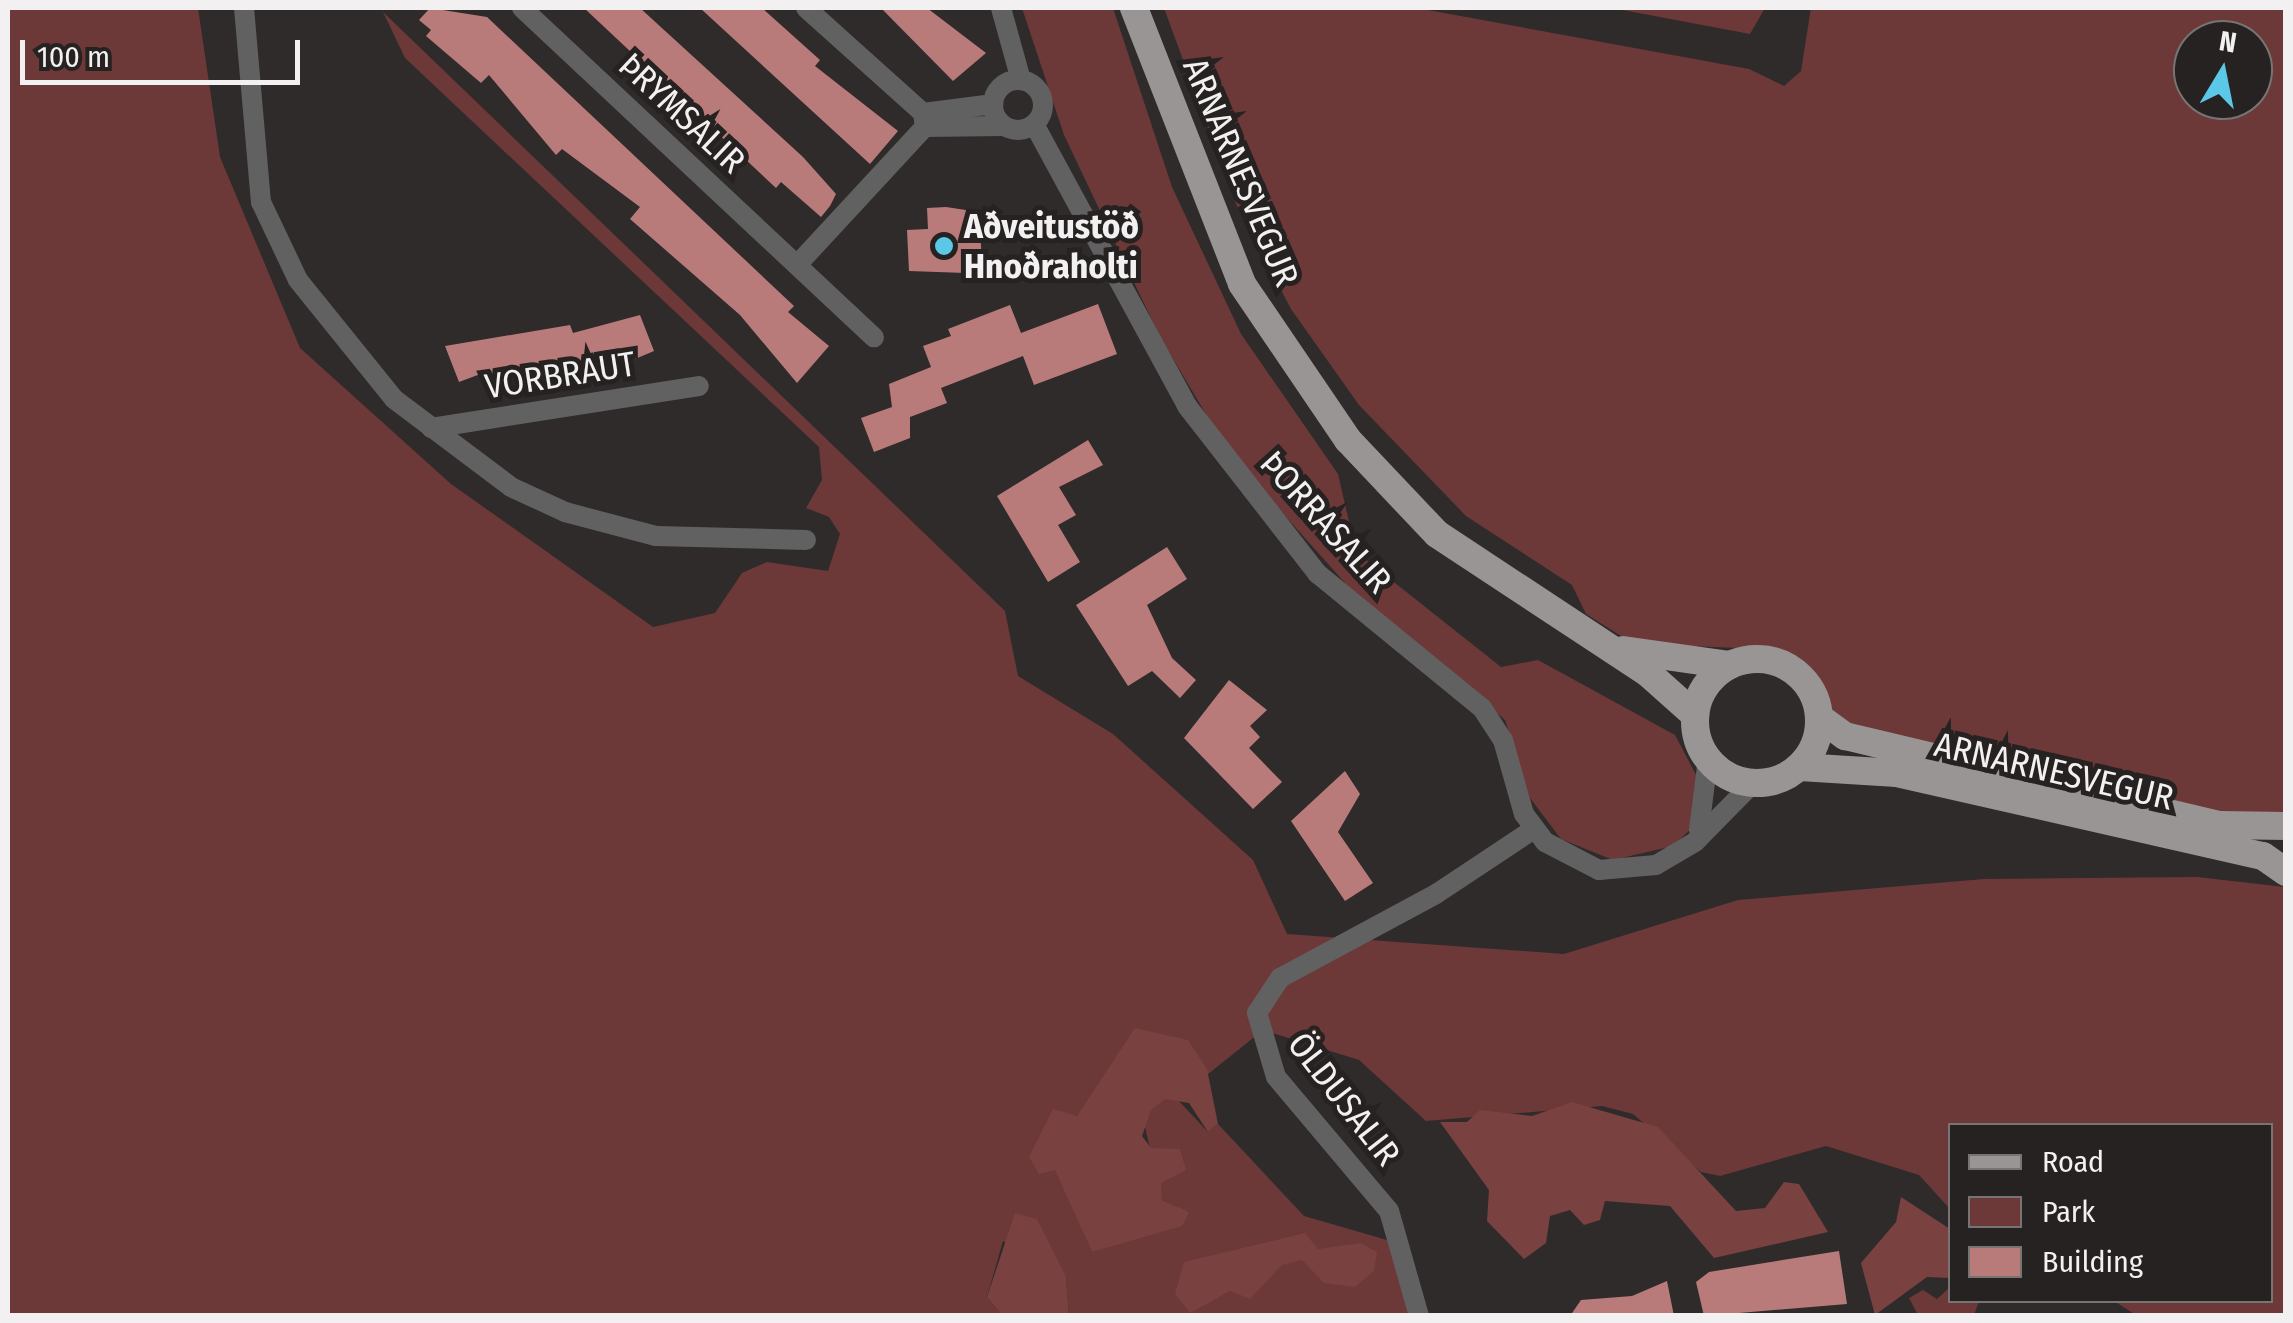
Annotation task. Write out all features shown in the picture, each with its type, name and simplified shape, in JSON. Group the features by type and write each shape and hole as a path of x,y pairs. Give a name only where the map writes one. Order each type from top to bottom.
{"main road":[{"name":"ARNARNESVEGUR","path":"1134,8 1242,284 1315,396 1437,534 1596,639 1695,715"},
{"name":"ARNARNESVEGUR","path":"1596,639 1662,659 1730,665"},
{"path":"1781,664 1808,685 1820,718 1800,766 1752,783 1708,759 1695,715 1706,686 1730,665 1781,664"},
{"name":"ARNARNESVEGUR","path":"1820,718 1845,736 2220,825 2286,826"},
{"name":"ARNARNESVEGUR","path":"1800,766 1897,772 2263,856 2286,872"}],"street":[{"name":"VORBRAUT","path":"244,8 251,153 273,232 332,330 431,428 564,512 656,536 806,540"},
{"name":"ÞRYMSALIR","path":"522,8 874,338"},
{"path":"806,8 924,120 1004,126 1034,124"},
{"name":"ÞORRASALIR","path":"1001,8 1021,80 1041,94 1034,124 1187,406 1318,574 1482,708 1534,829"},
{"path":"797,265 924,120 992,104 1005,83 1021,80"},
{"path":"992,104 1004,126"},
{"name":"VORBRAUT","path":"431,428 699,386"},
{"path":"1696,842 1708,759"},
{"path":"1534,829 1599,870 1656,865 1696,842 1752,783"},
{"name":"ÖLDUSALIR","path":"1420,1316 1389,1211 1276,1077 1258,1013 1280,978 1436,894 1534,829"}],"green space":[{"path":"8,8 198,8 220,157 300,348 451,484 653,627 715,613 742,573 767,562 828,571 840,534 829,517 806,508 822,480 819,447 405,58 383,12 1005,611 1018,676 1113,734 1253,860 1287,934 1564,954 1738,900 1984,879 2197,877 2285,887 2285,1315 2136,1315 2117,1303 2273,1303 2273,1123 1948,1123 1948,1207 1919,1175 1826,1146 1720,1176 1701,1172 1633,1114 1602,1106 1426,1121 1359,1060 1263,1030 1177,1099 1208,1132 1218,1124 1304,1216 1387,1240 1410,1315 1069,1315 1066,1277 1003,1241 987,1297 1002,1315 8,1316","holes":["1145,1127 1162,1200 1188,1212 1092,1252 1063,1185"]},
{"path":"1022,8 1113,8 1172,187 1241,334 1338,474 1356,552 1501,667 1538,660 1675,735 1702,786 1693,827 1673,846 1613,860 1561,839 1530,798 1505,720 1354,593 1229,453 1159,335 1064,135"},
{"path":"1164,8 1417,8 1749,69 1784,86 1801,71 1811,8 2285,8 2285,811 2241,822 1859,734 1825,712 1789,659 1766,649 1634,644 1586,614 1572,585 1466,516 1359,405 1291,309 1236,204"},
{"path":"1612,8 1765,8 1750,34"},
{"path":"1948,1289 1948,1303 1978,1303 1974,1315 1918,1315 1909,1298 1923,1290 1937,1299"}],"shaded area":[{"path":"1135,1028 1188,1040 1207,1069 1218,1124 1208,1132 1189,1103 1165,1099 1151,1110 1142,1136 1151,1148 1180,1149 1186,1170 1161,1183 1162,1200 1189,1212 1182,1226 1092,1252 1055,1170 1039,1174 1029,1157 1053,1109 1077,1116"},
{"path":"1572,1102 1658,1127 1736,1211 1765,1208 1784,1182 1799,1184 1828,1232 1714,1258 1670,1206 1605,1201 1600,1220 1584,1225 1570,1210 1550,1216 1546,1243 1524,1259 1487,1221 1489,1190 1440,1122 1467,1122 1480,1110 1532,1116"},
{"path":"1901,1197 1948,1228 1948,1278 1927,1277 1875,1315 1861,1263 1896,1222"},
{"path":"1015,1213 1037,1219 1066,1277 1069,1315 1002,1315 987,1297"},
{"path":"1305,1233 1318,1249 1361,1243 1377,1252 1374,1271 1355,1287 1324,1283 1302,1260 1282,1265 1250,1299 1230,1291 1190,1313 1175,1294 1184,1262"}],"building":[{"path":"430,8 487,17 794,306 788,312 829,346 797,383 740,315 630,219 640,207 562,149 556,155 489,75 481,83 426,36 431,30 419,20"},
{"path":"584,8 640,8 803,157 836,194 821,217 781,182 776,188"},
{"path":"700,8 762,8 820,60 815,66 898,131 870,164"},
{"path":"881,8 927,8 986,53 953,81"},
{"name":"Aðveitustöð Hnoðraholti","path":"927,208 979,212 982,263 965,264 966,273 909,271 907,230 928,229"},
{"path":"1098,304 1117,354 1034,385 1023,356 941,388 947,403 910,417 910,438 874,452 861,418 892,407 889,384 931,367 923,346 951,336 948,329 1010,305 1021,333"},
{"path":"640,315 654,351 635,359 632,352 601,364 598,356 564,369 561,361 530,373 527,366 494,379 491,370 459,382 445,346 570,325 573,333"},
{"path":"1088,440 1103,465 1059,487 1076,515 1058,525 1080,562 1048,582 997,496"},
{"path":"1167,547 1187,579 1147,605 1172,658 1196,680 1180,698 1152,671 1128,686 1076,605"},
{"path":"1229,680 1267,710 1250,726 1260,737 1249,748 1282,782 1253,809 1184,738"},
{"path":"1345,771 1360,794 1338,832 1373,883 1345,901 1291,821"},
{"path":"1839,1251 1847,1304 1704,1316 1696,1282 1709,1272"},
{"path":"1667,1281 1674,1316 1570,1316 1581,1300 1632,1296"}],"place":[{"name":"Aðveitustöð Hnoðraholti","path":"944,246"}]}
